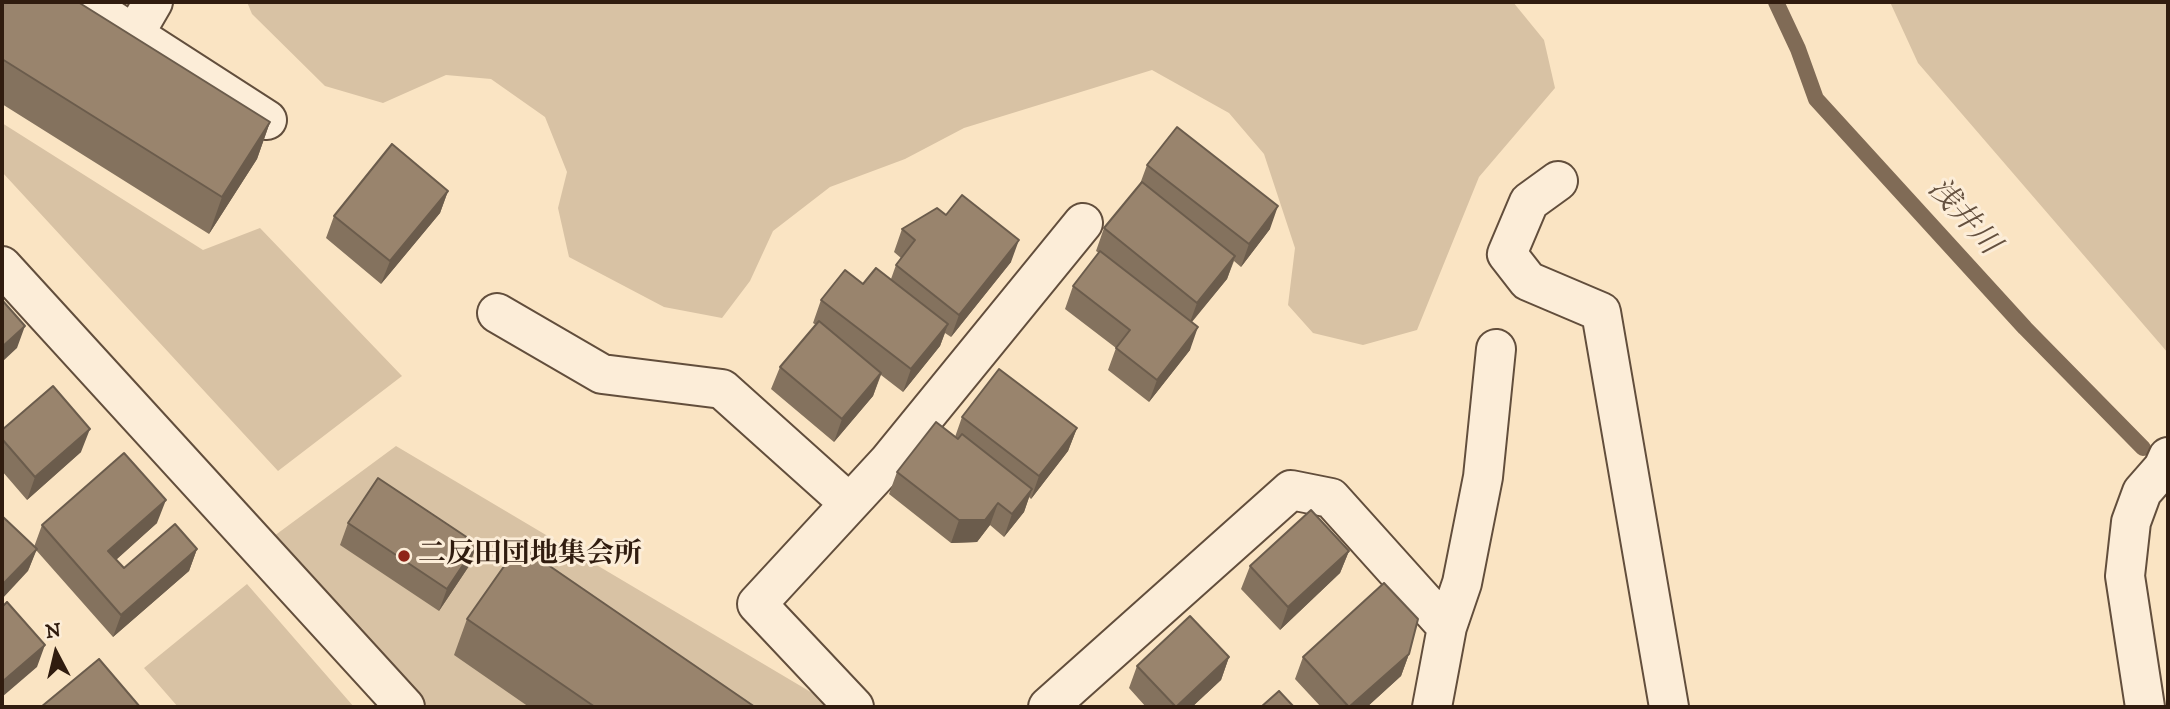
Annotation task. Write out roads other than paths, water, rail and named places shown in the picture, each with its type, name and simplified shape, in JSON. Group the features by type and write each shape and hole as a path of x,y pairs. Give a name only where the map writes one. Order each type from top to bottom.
{"street":[{"path":"85,2 144,17 267,120"},
{"path":"1558,181 1528,202 1507,254 1528,281 1601,312 1669,707"},
{"path":"854,707 757,604 944,396 1083,223"},
{"path":"2,266 405,707"},
{"path":"497,313 602,374 722,389 849,503"},
{"path":"1432,707 1447,627 1462,583 1483,477 1496,349"},
{"path":"2145,707 2125,576 2131,522 2142,492 2163,468 2168,457"},
{"path":"1048,707 1291,490 1331,498 1447,627"}],"waterway":[{"name":"浅井川","path":"1776,2 1798,49 1816,99 2025,328 2143,448"}],"place":[{"name":"二反田団地集会所","path":"404,556"}]}
